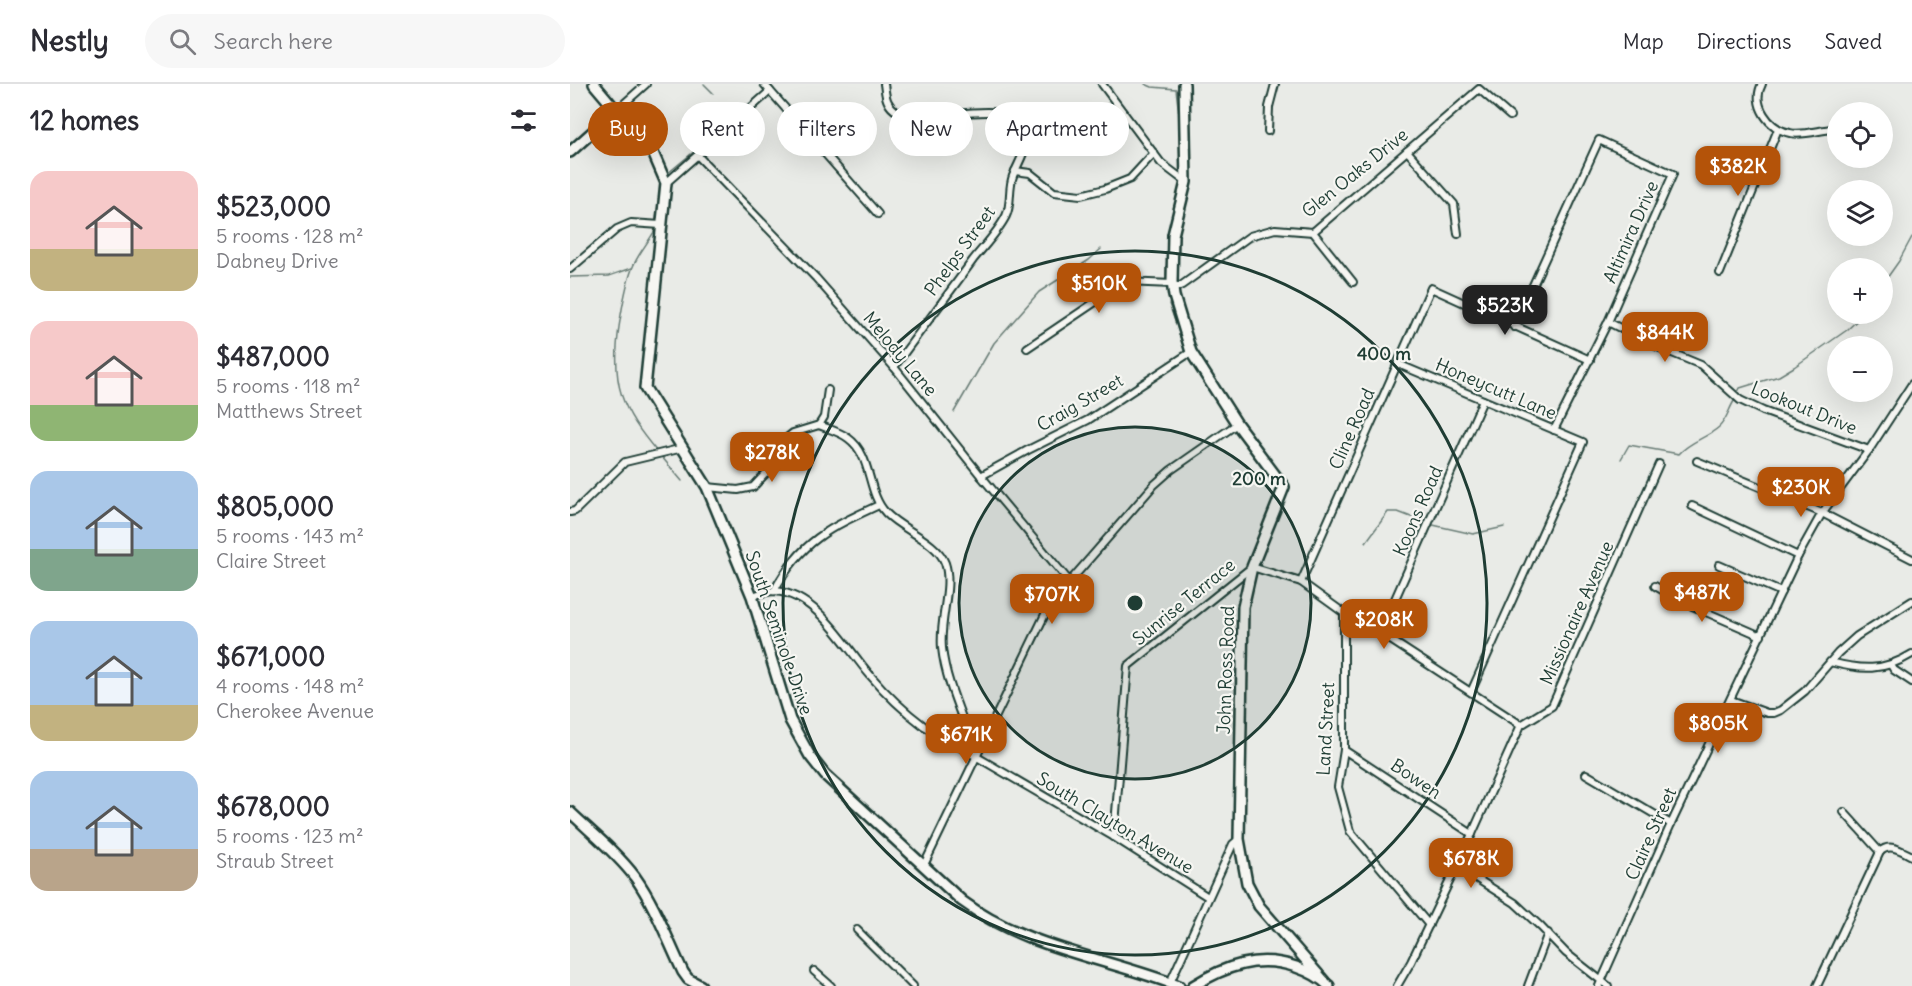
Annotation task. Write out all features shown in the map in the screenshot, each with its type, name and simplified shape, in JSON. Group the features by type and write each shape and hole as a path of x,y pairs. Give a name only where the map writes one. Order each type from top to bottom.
{"street":[{"name":"South Seminole Drive","path":"594,84 610,102"},
{"path":"626,102 646,84"},
{"path":"764,84 878,213"},
{"name":"Phelps Street","path":"884,84 888,102 894,109 906,116 919,117 976,111 1006,114 1019,122 1025,133 1027,144 1011,179 1007,215 894,367"},
{"path":"1102,84 1154,153 1167,168 1186,182"},
{"name":"John Ross Road","path":"1184,84 1186,182 1173,235 1173,286 1182,327 1191,352 1237,424 1284,488 1252,567 1243,607 1239,839 1243,872 1259,906 1326,983"},
{"path":"1268,131 1269,107 1275,84"},
{"path":"1762,84 1758,91 1761,113 1778,129 1792,134 1827,130"},
{"name":"Glen Oaks Drive","path":"1173,286 1182,285 1250,236 1275,229 1313,232 1479,89 1510,116"},
{"path":"758,102 770,91"},
{"path":"1720,273 1778,129"},
{"path":"570,152 588,136"},
{"name":"Altimira Drive","path":"1514,327 1599,140 1673,174 1608,322 1554,430"},
{"path":"1407,151 1454,204 1458,234"},
{"path":"1015,171 1030,173 1054,192 1081,195 1130,179 1154,153"},
{"name":"South Seminole Drive","path":"654,156 666,183 645,388 707,487 752,597 790,720 810,756 825,775 970,907 1004,926 1173,985"},
{"path":"666,183 698,156"},
{"name":"Melody Lane","path":"698,156 816,278 894,367 981,477 1069,581"},
{"path":"570,269 617,229 631,223 661,225"},
{"path":"1313,232 1353,282"},
{"path":"1027,348 1125,282 1173,286"},
{"name":"Cline Road","path":"1301,582 1431,288 1514,327"},
{"name":"Lookout Drive","path":"1608,322 1701,365 1740,400 1763,411 1869,450"},
{"path":"1514,327 1590,360"},
{"name":"Craig Street","path":"981,477 1088,420 1191,352"},
{"name":"Honeycutt Lane","path":"1398,364 1583,442 1470,692"},
{"name":"Claire Street","path":"1603,985 1671,824 1798,556 1822,513 1869,450 1911,386"},
{"path":"707,487 738,490 753,487 767,472 783,441 793,434 819,424 824,417 828,390"},
{"name":"Koons Road","path":"1380,633 1483,400"},
{"path":"819,424 847,436 863,454 879,505 898,524 921,538 943,558 948,575 940,630 942,651 947,673 976,757"},
{"path":"924,865 1050,604 1154,485 1171,470 1237,424"},
{"path":"570,512 575,511 625,462 682,448"},
{"path":"1697,462 1822,513 1912,559"},
{"name":"Missionaire Avenue","path":"1521,725 1552,706 1659,464"},
{"path":"752,597 774,591 785,570 814,539 837,524 879,505"},
{"path":"1692,506 1798,556"},
{"path":"1719,565 1781,592"},
{"path":"1252,567 1301,582 1344,613 1380,633 1521,725 1429,925 1397,986"},
{"name":"Sunrise Terrace","path":"1114,837 1128,666 1252,567"},
{"path":"1655,586 1683,602 1761,636"},
{"name":"South Clayton Avenue","path":"774,591 788,594 816,611 900,708 924,726 1114,837 1208,897"},
{"path":"1731,700 1767,713 1781,710 1805,691 1857,636 1912,601"},
{"name":"Land Street","path":"1344,613 1344,750 1338,787 1350,831 1429,925"},
{"path":"1830,662 1863,668 1891,665 1912,654"},
{"path":"1891,665 1894,670 1912,682"},
{"name":"Bowen","path":"1344,750 1472,834"},
{"path":"1586,774 1671,824"},
{"path":"570,812 636,878 682,972 688,979 701,986"},
{"path":"1844,812 1880,852"},
{"path":"1173,985 1208,897 1233,843 1239,839"},
{"path":"1817,986 1880,852 1885,847 1890,847 1912,856"},
{"path":"1457,866 1515,903 1566,953 1603,985"},
{"path":"857,930 913,986"},
{"path":"1528,986 1548,933"},
{"path":"1193,986 1232,966 1244,962 1265,961 1305,970 1326,983"},
{"path":"814,971 831,986"}],"waterway":[{"path":"704,84 713,93"},
{"path":"1145,84 1152,87 1176,89 1180,124"},
{"path":"668,173 689,156"},
{"path":"656,220 660,189"},
{"path":"1173,215 1177,200"},
{"path":"655,230 637,259 627,283 619,327 617,365 618,381 627,409 658,453"},
{"path":"1893,269 1912,237"},
{"path":"1166,275 1168,240"},
{"path":"954,412 994,343 1039,292 1089,260 1101,249"},
{"path":"570,277 609,276 632,268"},
{"path":"1167,288 1168,294"},
{"path":"1169,304 1184,347"},
{"path":"1738,392 1740,388 1779,376 1853,324"},
{"path":"1621,459 1629,445 1679,454 1719,427 1734,401"},
{"path":"661,456 682,481"},
{"path":"1366,542 1388,512 1398,512 1424,522"},
{"path":"1433,525 1473,534 1504,527"}]}
